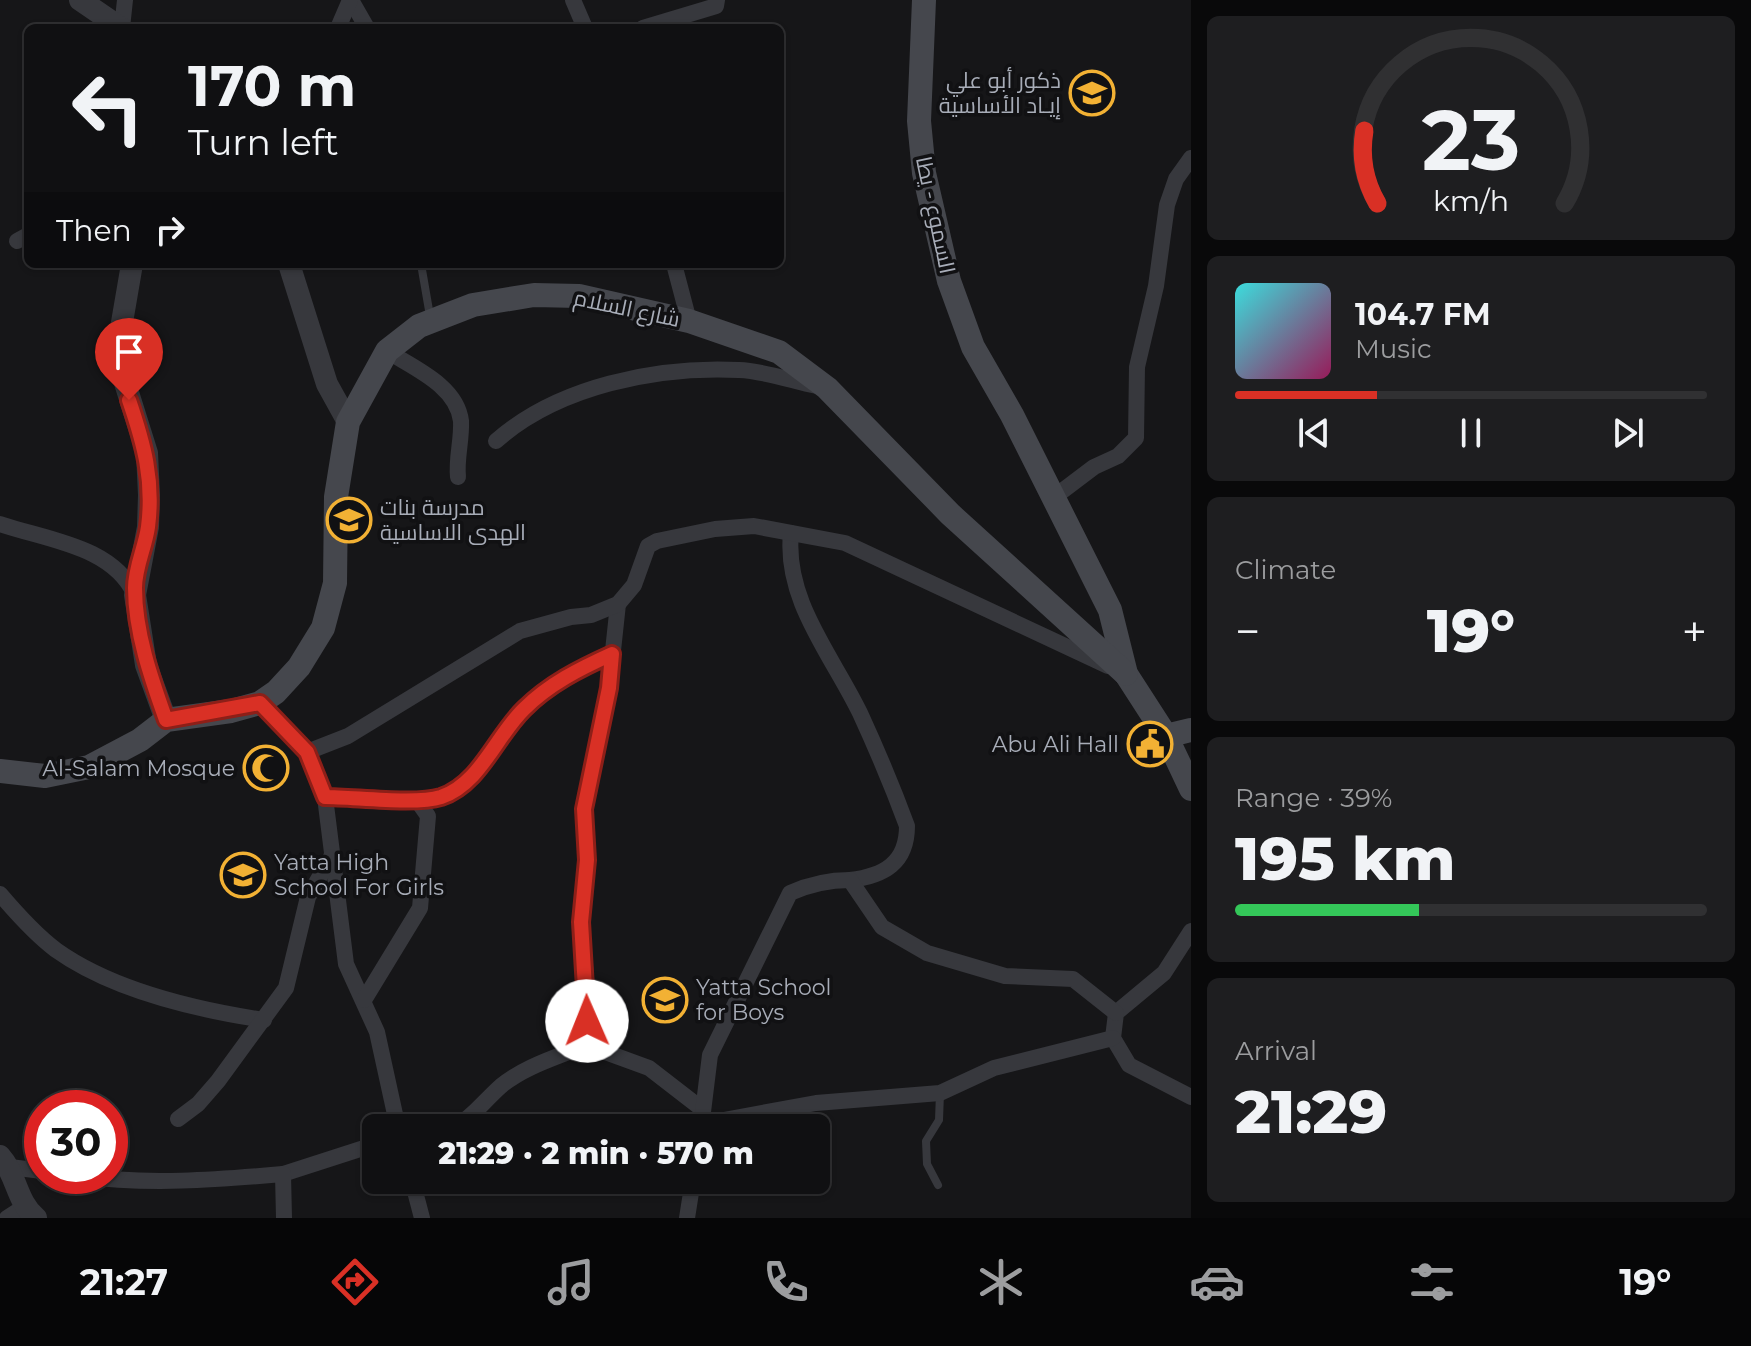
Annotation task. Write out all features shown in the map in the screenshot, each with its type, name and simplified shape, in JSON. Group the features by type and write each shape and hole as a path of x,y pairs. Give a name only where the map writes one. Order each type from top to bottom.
{"main road":[{"name":"السموع - يطا","path":"924,0 919,121 924,173 949,281 973,347 1012,415 1110,610 1126,674 1166,736 1191,789"},
{"name":"السموع - يطا","path":"939,0 933,68 933,132 941,196 954,248 1012,415"},
{"name":"شارع السلام","path":"260,703 299,667 323,628 335,583 336,497 348,422 387,351 419,326 431,321 473,305 534,295 579,296 689,321 779,352 827,388 950,514 1126,674"},
{"path":"0,771 45,776 89,767 140,740 166,720 260,703"},
{"path":"1166,736 1191,730"}],"street":[{"path":"80,0 116,24"},
{"path":"122,24 125,0"},
{"path":"340,24 350,0"},
{"path":"350,0 365,24"},
{"path":"573,0 583,24"},
{"path":"656,24 716,6 717,0"},
{"path":"1053,498 1094,467 1118,456 1136,438 1137,367 1158,276 1167,205 1176,179 1191,158"},
{"path":"131,268 120,334 120,367 147,453 149,495 148,527 135,595 146,665 166,720"},
{"path":"290,268 327,384 348,422"},
{"path":"675,268 684,291 689,321"},
{"path":"387,351 435,381 456,403 461,423 456,457 458,477"},
{"path":"496,441 522,418 559,401 618,382 687,369 742,370 827,388"},
{"path":"0,524 105,558 121,572 135,595"},
{"path":"307,752 348,736 520,631 571,617 591,615 618,604 634,585 648,546 657,541 715,529 754,526 845,543 1126,674"},
{"path":"703,1114 710,1055 790,893 828,880 874,877 888,870 901,857 907,844 907,826 859,711 798,595 788,561 791,533"},
{"path":"586,1045 588,998 581,922 587,860 584,809 609,688 618,604"},
{"path":"325,797 416,799 444,796 463,786 525,708 574,671 612,654"},
{"path":"260,703 307,752 325,797 346,964 377,1032 395,1114"},
{"path":"364,1000 420,908 428,816 416,799"},
{"path":"178,1119 198,1104 218,1081 286,988 308,897 331,857"},
{"path":"850,880 882,927 927,953 1005,976 1073,979 1116,1013"},
{"path":"0,894 55,949 90,971 209,1012 264,1020"},
{"path":"1191,931 1164,973 1116,1013 1113,1038 1129,1065 1191,1097"},
{"path":"742,1114 816,1103 940,1093 994,1068 1113,1038"},
{"path":"473,1114 502,1086 530,1069 586,1045 649,1068 696,1114"},
{"path":"128,1181 203,1181 283,1174 362,1149"},
{"path":"5,1161 22,1214"},
{"path":"283,1174 284,1218"},
{"path":"416,1194 422,1218"},
{"path":"687,1218 691,1194"}],"lane":[{"path":"422,268 431,321"},
{"path":"938,1185 927,1164 926,1141 939,1120 940,1093"}],"place":[{"name":"ذكور أبو علي إيـاد الأساسية","path":"1092,93"},
{"name":"مدرسة بنات الهدى الاساسية","path":"349,520"},
{"name":"Abu Ali Hall","path":"1150,744"},
{"name":"Al-Salam Mosque","path":"266,768"},
{"name":"Yatta High School For Girls","path":"243,875"},
{"name":"Yatta School for Boys","path":"665,1000"}],"route":[{"path":"129,400 147,453 149,495 148,527 135,595 146,665 166,720 231,711 260,703 288,728 307,752 325,797 434,799 463,786 497,739 540,694 574,671 612,654 609,688 584,809 587,860 581,922 587,1021"}]}
